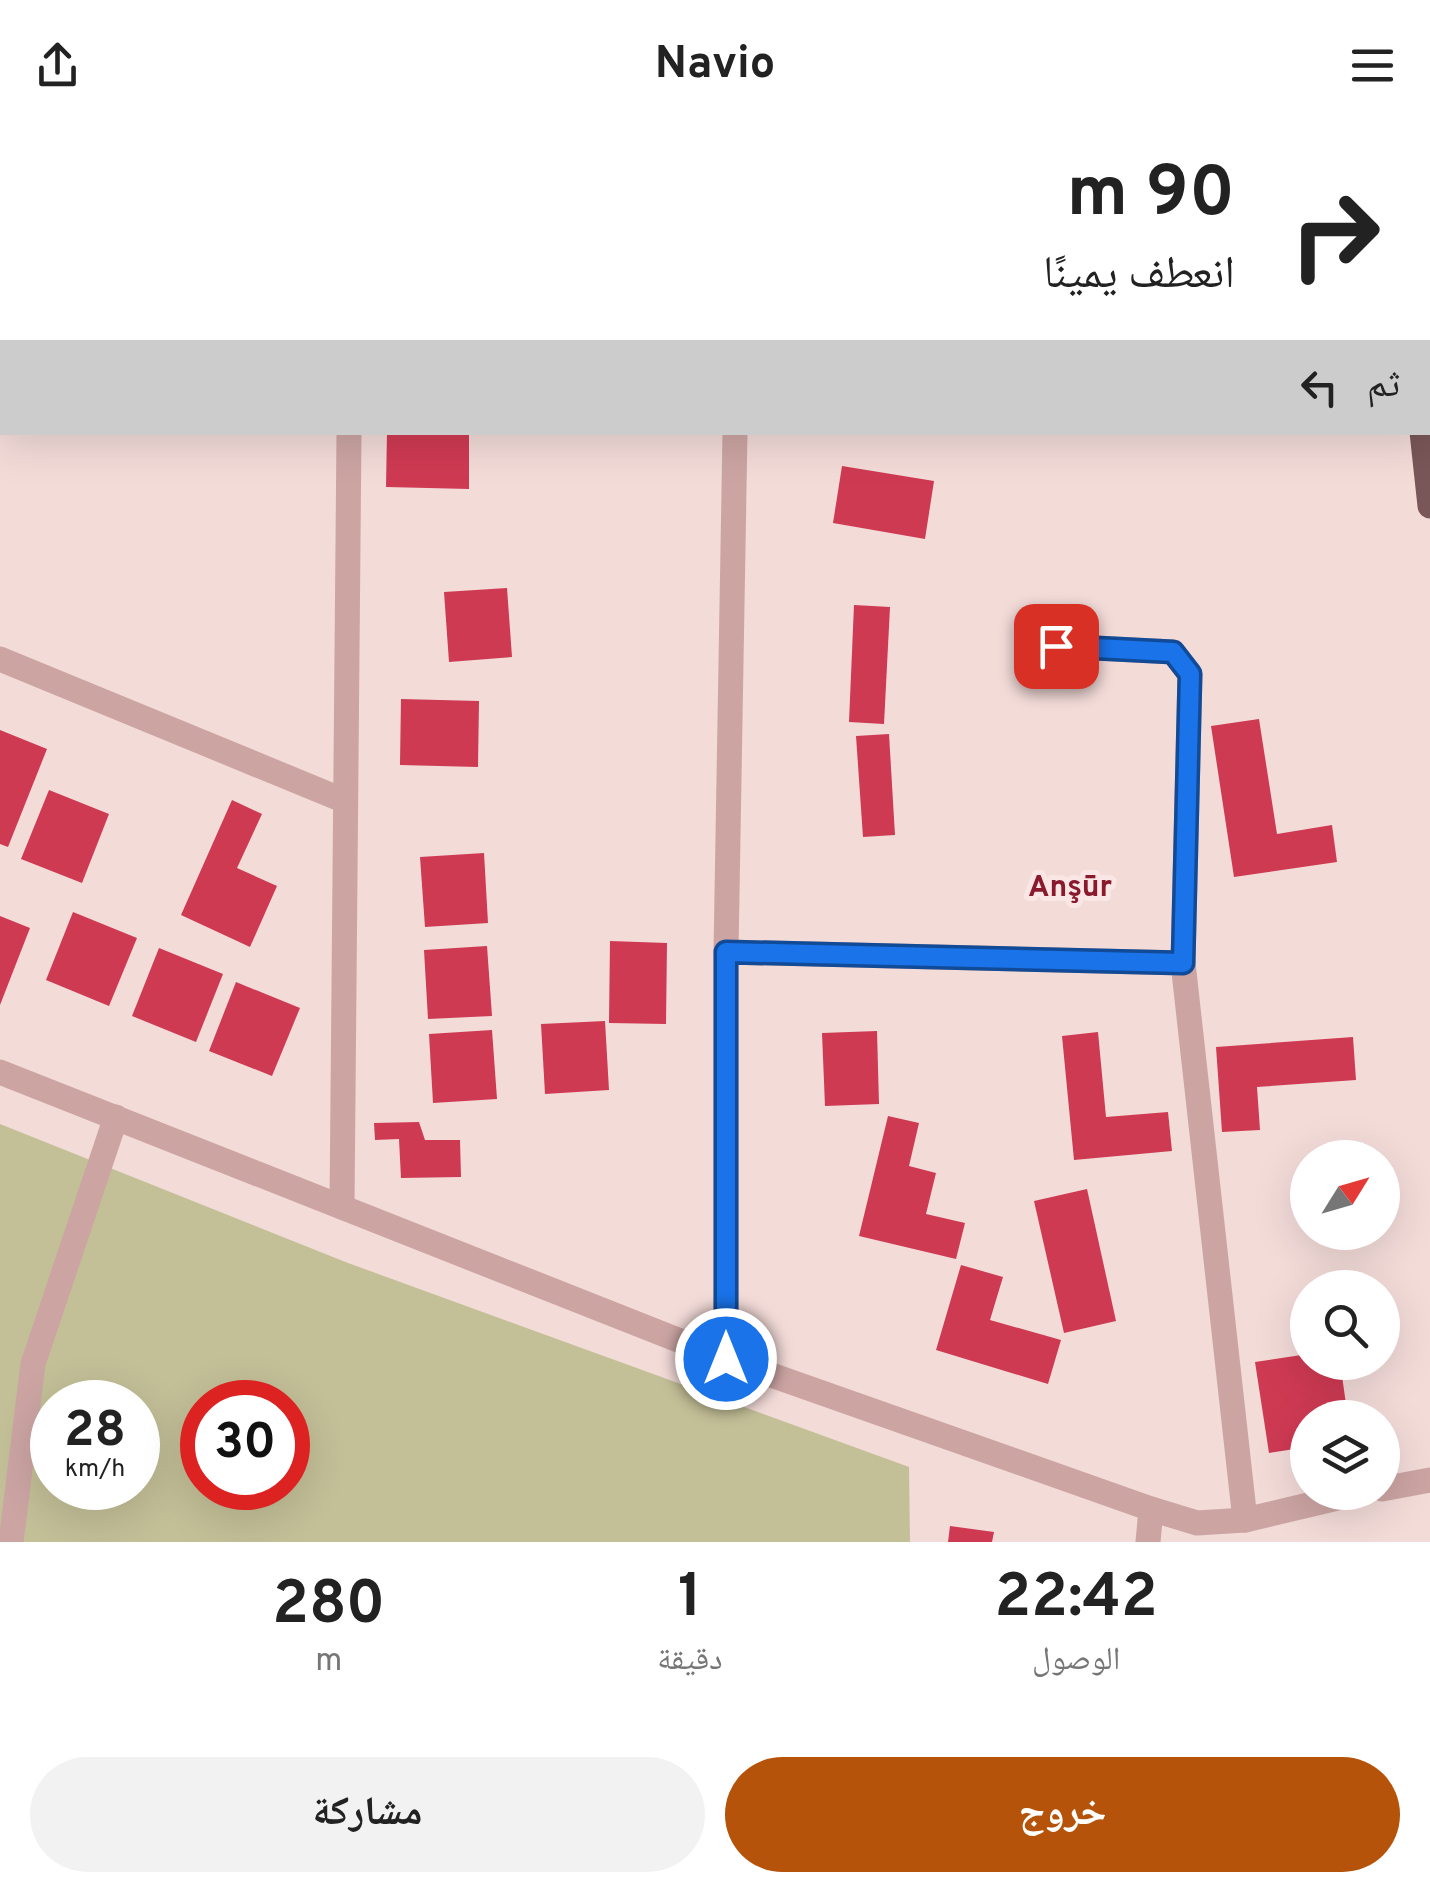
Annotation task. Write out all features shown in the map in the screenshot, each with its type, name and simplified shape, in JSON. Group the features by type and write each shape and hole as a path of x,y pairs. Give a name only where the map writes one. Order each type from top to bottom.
{"main road":[{"path":"1422,435 1430,506"}],"street":[{"path":"342,1208 349,435"},
{"path":"726,1359 726,952 735,435"},
{"path":"1056,646 1173,652 1190,674 1183,963 1245,1520"},
{"path":"0,658 345,801"},
{"path":"726,952 1183,963"},
{"path":"0,1072 726,1359 1151,1509 1197,1522 1245,1520 1290,1509"},
{"path":"12,1542 33,1364 116,1117"},
{"path":"1400,1486 1430,1480"},
{"path":"1148,1542 1151,1509"}],"shaded area":[{"path":"0,1124 348,1263 909,1467 910,1542 0,1542"}],"building":[{"path":"387,435 469,435 469,489 386,487"},
{"path":"842,466 934,481 925,539 833,523"},
{"path":"507,588 512,657 449,662 444,592"},
{"path":"854,605 890,607 884,724 849,722"},
{"path":"401,699 479,701 478,767 400,765"},
{"path":"1259,719 1277,834 1332,825 1337,862 1234,877 1211,726"},
{"path":"0,730 47,749 8,847 0,844"},
{"path":"889,734 895,835 863,837 856,736"},
{"path":"49,790 109,814 82,883 21,859"},
{"path":"232,800 262,814 237,868 277,886 250,947 181,915"},
{"path":"484,853 488,923 425,927 420,857"},
{"path":"73,912 137,938 109,1006 46,980"},
{"path":"0,916 30,928 0,1005"},
{"path":"610,941 667,943 666,1024 609,1023"},
{"path":"487,946 492,1016 428,1019 424,950"},
{"path":"159,948 223,974 196,1042 132,1016"},
{"path":"236,982 300,1008 272,1076 209,1051"},
{"path":"605,1021 609,1090 545,1094 541,1024"},
{"path":"492,1030 497,1099 433,1103 429,1034"},
{"path":"877,1031 879,1104 825,1106 822,1033"},
{"path":"1098,1032 1106,1117 1168,1112 1172,1151 1074,1160 1062,1036"},
{"path":"1353,1037 1356,1080 1257,1087 1260,1130 1222,1132 1216,1047"},
{"path":"888,1116 919,1123 909,1166 936,1173 926,1214 965,1223 956,1259 859,1236"},
{"path":"419,1122 425,1140 460,1140 461,1177 401,1178 399,1139 375,1140 374,1123"},
{"path":"1087,1189 1116,1321 1064,1333 1034,1201"},
{"path":"961,1265 1003,1277 990,1320 1061,1340 1048,1384 936,1350"},
{"path":"1290,1357 1290,1380 1343,1380 1345,1400 1290,1400 1290,1450 1269,1453 1255,1362"},
{"path":"950,1526 994,1532 992,1542 948,1542"}],"district":[{"name":"Anşūr","path":"1070,886"}],"route":[{"path":"726,1359 726,952 1183,963 1190,674 1173,652 1056,646"}]}
